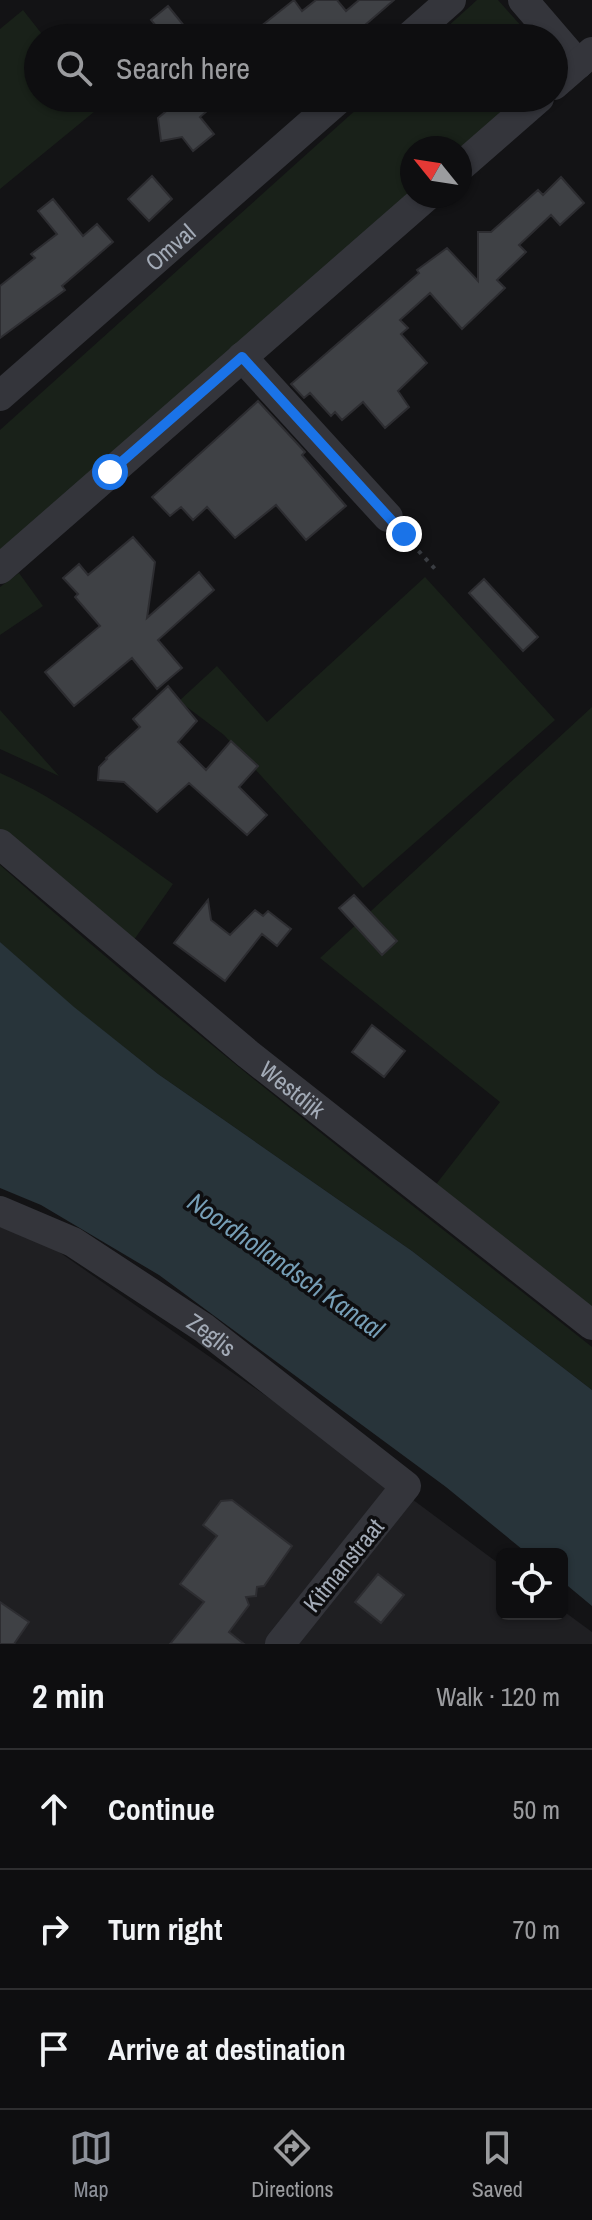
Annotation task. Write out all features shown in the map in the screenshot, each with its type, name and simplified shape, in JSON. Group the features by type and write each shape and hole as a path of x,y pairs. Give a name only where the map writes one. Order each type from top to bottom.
{"street":[{"path":"424,24 451,0"},
{"path":"523,0 549,24"},
{"path":"568,42 585,58 568,73"},
{"name":"Omval","path":"0,396 324,112"},
{"path":"472,157 523,112"},
{"path":"0,569 413,208"},
{"path":"242,357 388,517"},
{"name":"Westdijk","path":"0,844 248,1054 592,1325"},
{"name":"Zeglis","path":"0,1211 73,1242 204,1328 406,1486"},
{"name":"Kitmanstraat","path":"280,1644 406,1486"}],"path":[{"path":"388,517 436,570"}],"shaded area":[{"path":"477,0 498,0 519,24 450,24"},
{"path":"23,10 34,24 24,24 24,112 94,112 0,189 0,29"},
{"path":"353,112 502,112 472,138 400,136 400,204 0,555 0,430"},
{"path":"19,573 43,606 0,635 0,587"},
{"path":"425,577 555,720 363,888 224,735 179,701 217,666 267,722"},
{"path":"592,707 592,1311 434,1187 500,1102 320,958"},
{"path":"0,710 59,776 0,749"},
{"path":"0,773 67,809 173,884 129,947 0,833"},
{"path":"0,865 218,1050 592,1347 592,1390 412,1251 158,1074 73,1007 3,945 0,942"},
{"path":"0,1227 49,1245 377,1473 496,1562 496,1620 568,1620 568,1614 592,1632 592,1644 0,1644"}],"water":[{"name":"Noordhollandsch Kanaal","path":"0,942 74,1007 158,1074 412,1251 592,1390 592,1606 568,1586 568,1548 521,1548 446,1487 159,1275 41,1205 0,1188"}],"building":[{"path":"294,0 302,11 316,0 337,0 346,11 359,0 394,0 366,24 264,24"},
{"path":"168,6 183,24 154,24 151,20"},
{"path":"165,112 206,112 200,117 214,134 193,151 182,137 161,141 158,118"},
{"path":"152,176 172,199 149,221 128,199"},
{"path":"561,177 584,203 560,225 551,215 519,245 526,252 497,280 505,288 462,329 430,293 400,320 408,328 401,334 427,363 398,391 409,407 385,428 363,402 342,420 335,412 331,416 310,393 304,398 291,384 419,273 417,270 447,248 478,281 478,232 491,232 538,190 543,195"},
{"path":"53,199 83,236 97,224 113,242 62,286 65,290 0,338 0,286 35,258 31,254 57,234 38,211"},
{"path":"258,401 305,452 302,455 346,506 306,540 276,505 235,538 207,507 193,520 181,507 170,516 152,497"},
{"path":"133,537 155,562 147,618 199,572 214,590 158,640 182,668 157,689 132,658 74,706 45,672 100,626 63,578 79,564 88,575"},
{"path":"484,579 538,637 523,651 469,593"},
{"path":"168,686 197,721 178,742 206,770 231,741 258,766 239,787 267,815 247,835 189,783 157,812 124,782 98,780 99,767 106,758 140,727 133,719"},
{"path":"354,895 397,941 382,955 339,908"},
{"path":"208,900 211,920 230,935 255,910 263,916 268,911 291,929 277,946 262,934 225,981 174,943"},
{"path":"372,1025 405,1051 384,1077 352,1052"},
{"path":"232,1500 292,1546 264,1586 257,1587 256,1596 246,1597 249,1605 229,1632 244,1644 170,1644 204,1602 180,1584 217,1536 203,1525 221,1501"},
{"path":"378,1574 404,1595 381,1623 355,1602"},
{"path":"0,1602 29,1622 14,1644 0,1644"}],"route":[{"path":"110,472 242,357 404,534"}]}
